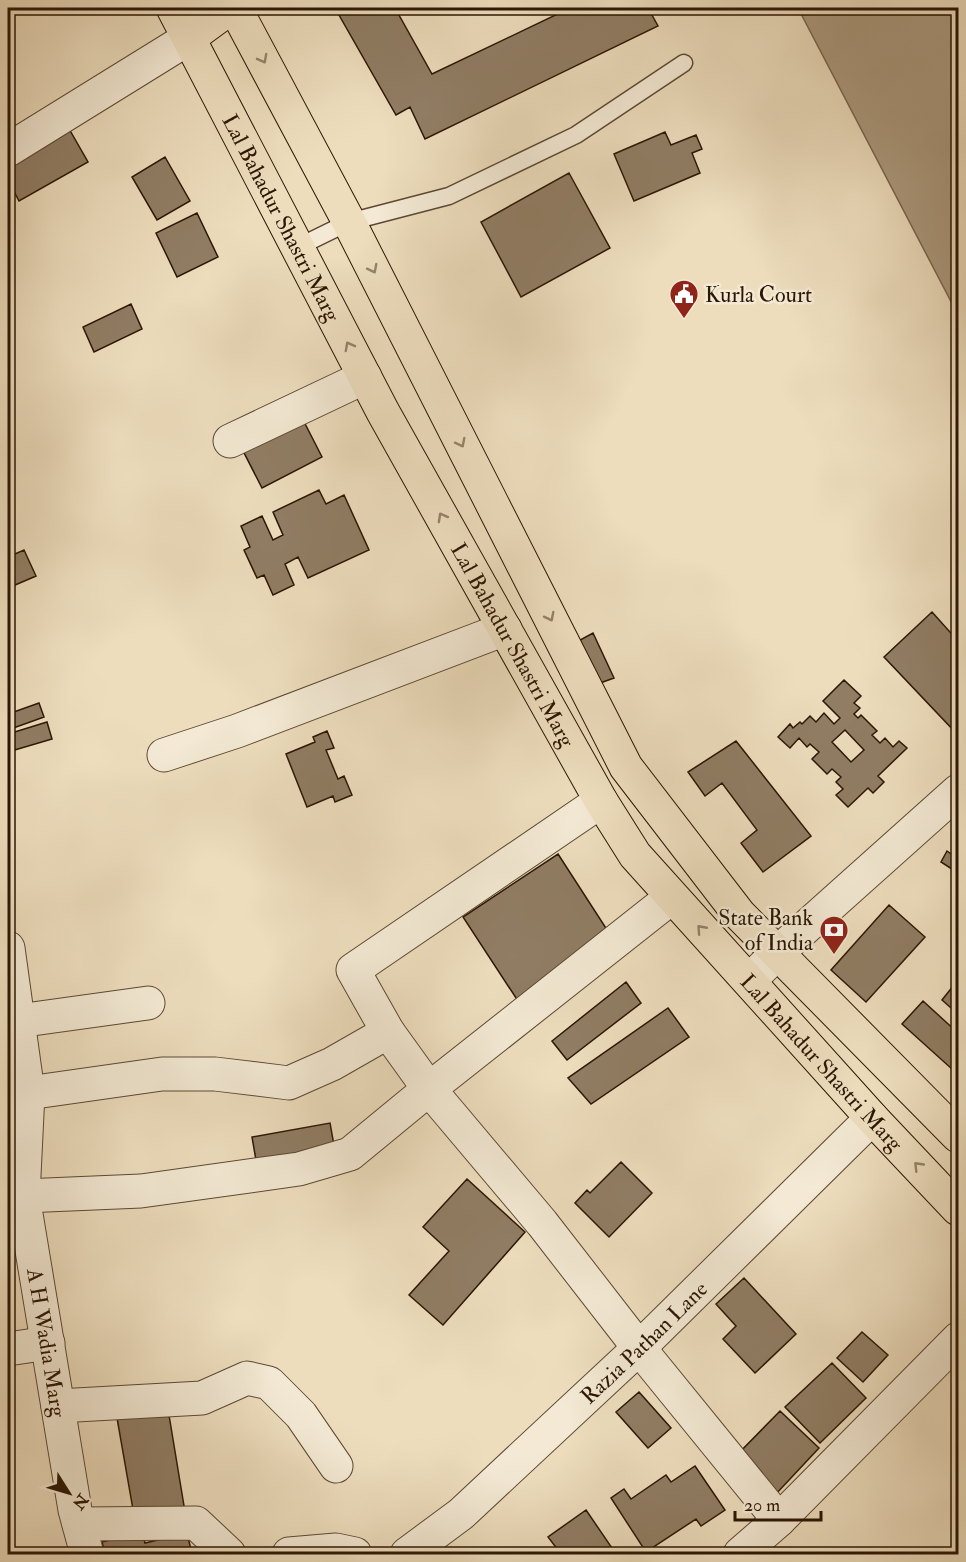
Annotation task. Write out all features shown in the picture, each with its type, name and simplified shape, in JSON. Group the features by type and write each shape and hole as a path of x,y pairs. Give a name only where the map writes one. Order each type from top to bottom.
{"main road":[{"name":"Lal Bahadur Shastri Marg","path":"173,8 365,377 601,801 635,855 872,1118 958,1209"},
{"path":"189,38 230,8"},
{"name":"Lal Bahadur Shastri Marg","path":"235,8 349,222 626,767 739,914 958,1136"}],"street":[{"path":"8,150 189,38"},
{"path":"230,441 365,377"},
{"path":"164,755 237,731 505,629"},
{"path":"748,981 958,791"},
{"path":"601,801 353,970 388,1032 429,1089 542,1224 779,1520"},
{"path":"23,1196 141,1191 299,1169 350,1154 672,897"},
{"name":"A H Wadia Marg","path":"8,948 28,1093 23,1196 83,1539"},
{"path":"18,1022 148,1003"},
{"path":"28,1093 162,1074 215,1074 289,1083 332,1064 388,1032"},
{"name":"Razia Pathan Lane","path":"406,1554 461,1514 639,1348 872,1118"},
{"path":"740,1554 779,1520 958,1339"},
{"path":"8,1348 48,1342"},
{"path":"58,1406 202,1398 247,1378 269,1383 301,1415 336,1466"},
{"path":"83,1539 196,1523 229,1554"},
{"path":"289,1554 336,1550 355,1554"}],"lane":[{"path":"298,247 349,222 449,196 576,135 684,63"}],"shaded area":[{"path":"798,8 958,8 958,315"}],"building":[{"path":"335,8 395,8 432,74 564,11 562,8 648,8 658,26 425,139 410,107 396,115"},
{"path":"64,120 88,162 19,201 8,180 8,152"},
{"path":"665,132 671,145 696,135 702,149 692,153 700,173 634,201 614,154"},
{"path":"165,157 190,201 157,220 132,177"},
{"path":"569,173 610,248 521,297 481,222"},
{"path":"197,213 218,257 177,277 156,233"},
{"path":"131,304 142,329 94,352 83,327"},
{"path":"298,410 322,457 262,488 238,441"},
{"path":"319,490 326,504 344,495 369,550 308,578 298,557 285,564 294,585 273,595 264,575 257,578 244,550 250,547 241,526 262,516 273,540 283,535 273,512"},
{"path":"24,550 36,576 8,588 8,557"},
{"path":"932,612 958,641 958,735 884,657"},
{"path":"593,633 614,678 589,687 569,646"},
{"path":"844,680 861,696 854,703 860,708 854,714 858,718 861,715 877,731 872,735 880,743 885,738 893,747 899,741 907,748 878,776 884,782 873,793 868,788 848,807 836,795 843,789 836,782 841,777 832,769 827,774 812,759 819,752 810,744 807,747 799,738 790,748 778,737 790,724 793,728 800,722 802,724 810,716 816,722 824,713 834,724 840,718 823,701","holes":["845,730 864,750 851,762 832,742"]},
{"path":"39,703 44,717 8,730 8,714"},
{"path":"47,722 52,739 8,752 8,734"},
{"path":"327,731 334,748 326,750 338,779 344,776 352,795 335,802 333,796 307,807 286,754 315,742 313,737"},
{"path":"736,741 811,836 763,872 741,843 757,830 722,783 705,796 688,772"},
{"path":"947,851 957,858 958,855 958,873 941,862"},
{"path":"558,854 613,939 518,1001 463,917"},
{"path":"889,905 925,937 866,1002 831,970"},
{"path":"958,980 958,1014 942,1000"},
{"path":"626,982 641,1003 567,1060 552,1041"},
{"path":"923,1001 958,1033 958,1063 953,1070 902,1024"},
{"path":"668,1008 689,1037 591,1104 568,1078"},
{"path":"330,1123 335,1151 257,1166 252,1137"},
{"path":"621,1162 652,1193 609,1237 575,1203 587,1190 590,1193"},
{"path":"467,1179 525,1232 443,1325 409,1295 449,1251 423,1227"},
{"path":"744,1278 796,1334 755,1373 723,1339 736,1326 716,1304"},
{"path":"862,1332 888,1355 863,1382 837,1358"},
{"path":"832,1363 866,1398 820,1443 785,1407"},
{"path":"639,1392 671,1428 648,1448 616,1412"},
{"path":"168,1409 185,1512 135,1521 117,1418"},
{"path":"780,1411 819,1448 775,1495 735,1457"},
{"path":"695,1466 725,1510 701,1526 696,1519 646,1552 611,1498 624,1489 631,1499 666,1475 671,1482"},
{"path":"586,1510 612,1548 604,1554 561,1554 548,1537"},
{"path":"142,1532 145,1543 187,1533 192,1554 105,1554 102,1542"},
{"path":"439,1542 452,1554 427,1554"}],"place":[{"name":"Kurla Court","path":"684,320"},
{"name":"State Bank of India","path":"834,956"}]}
